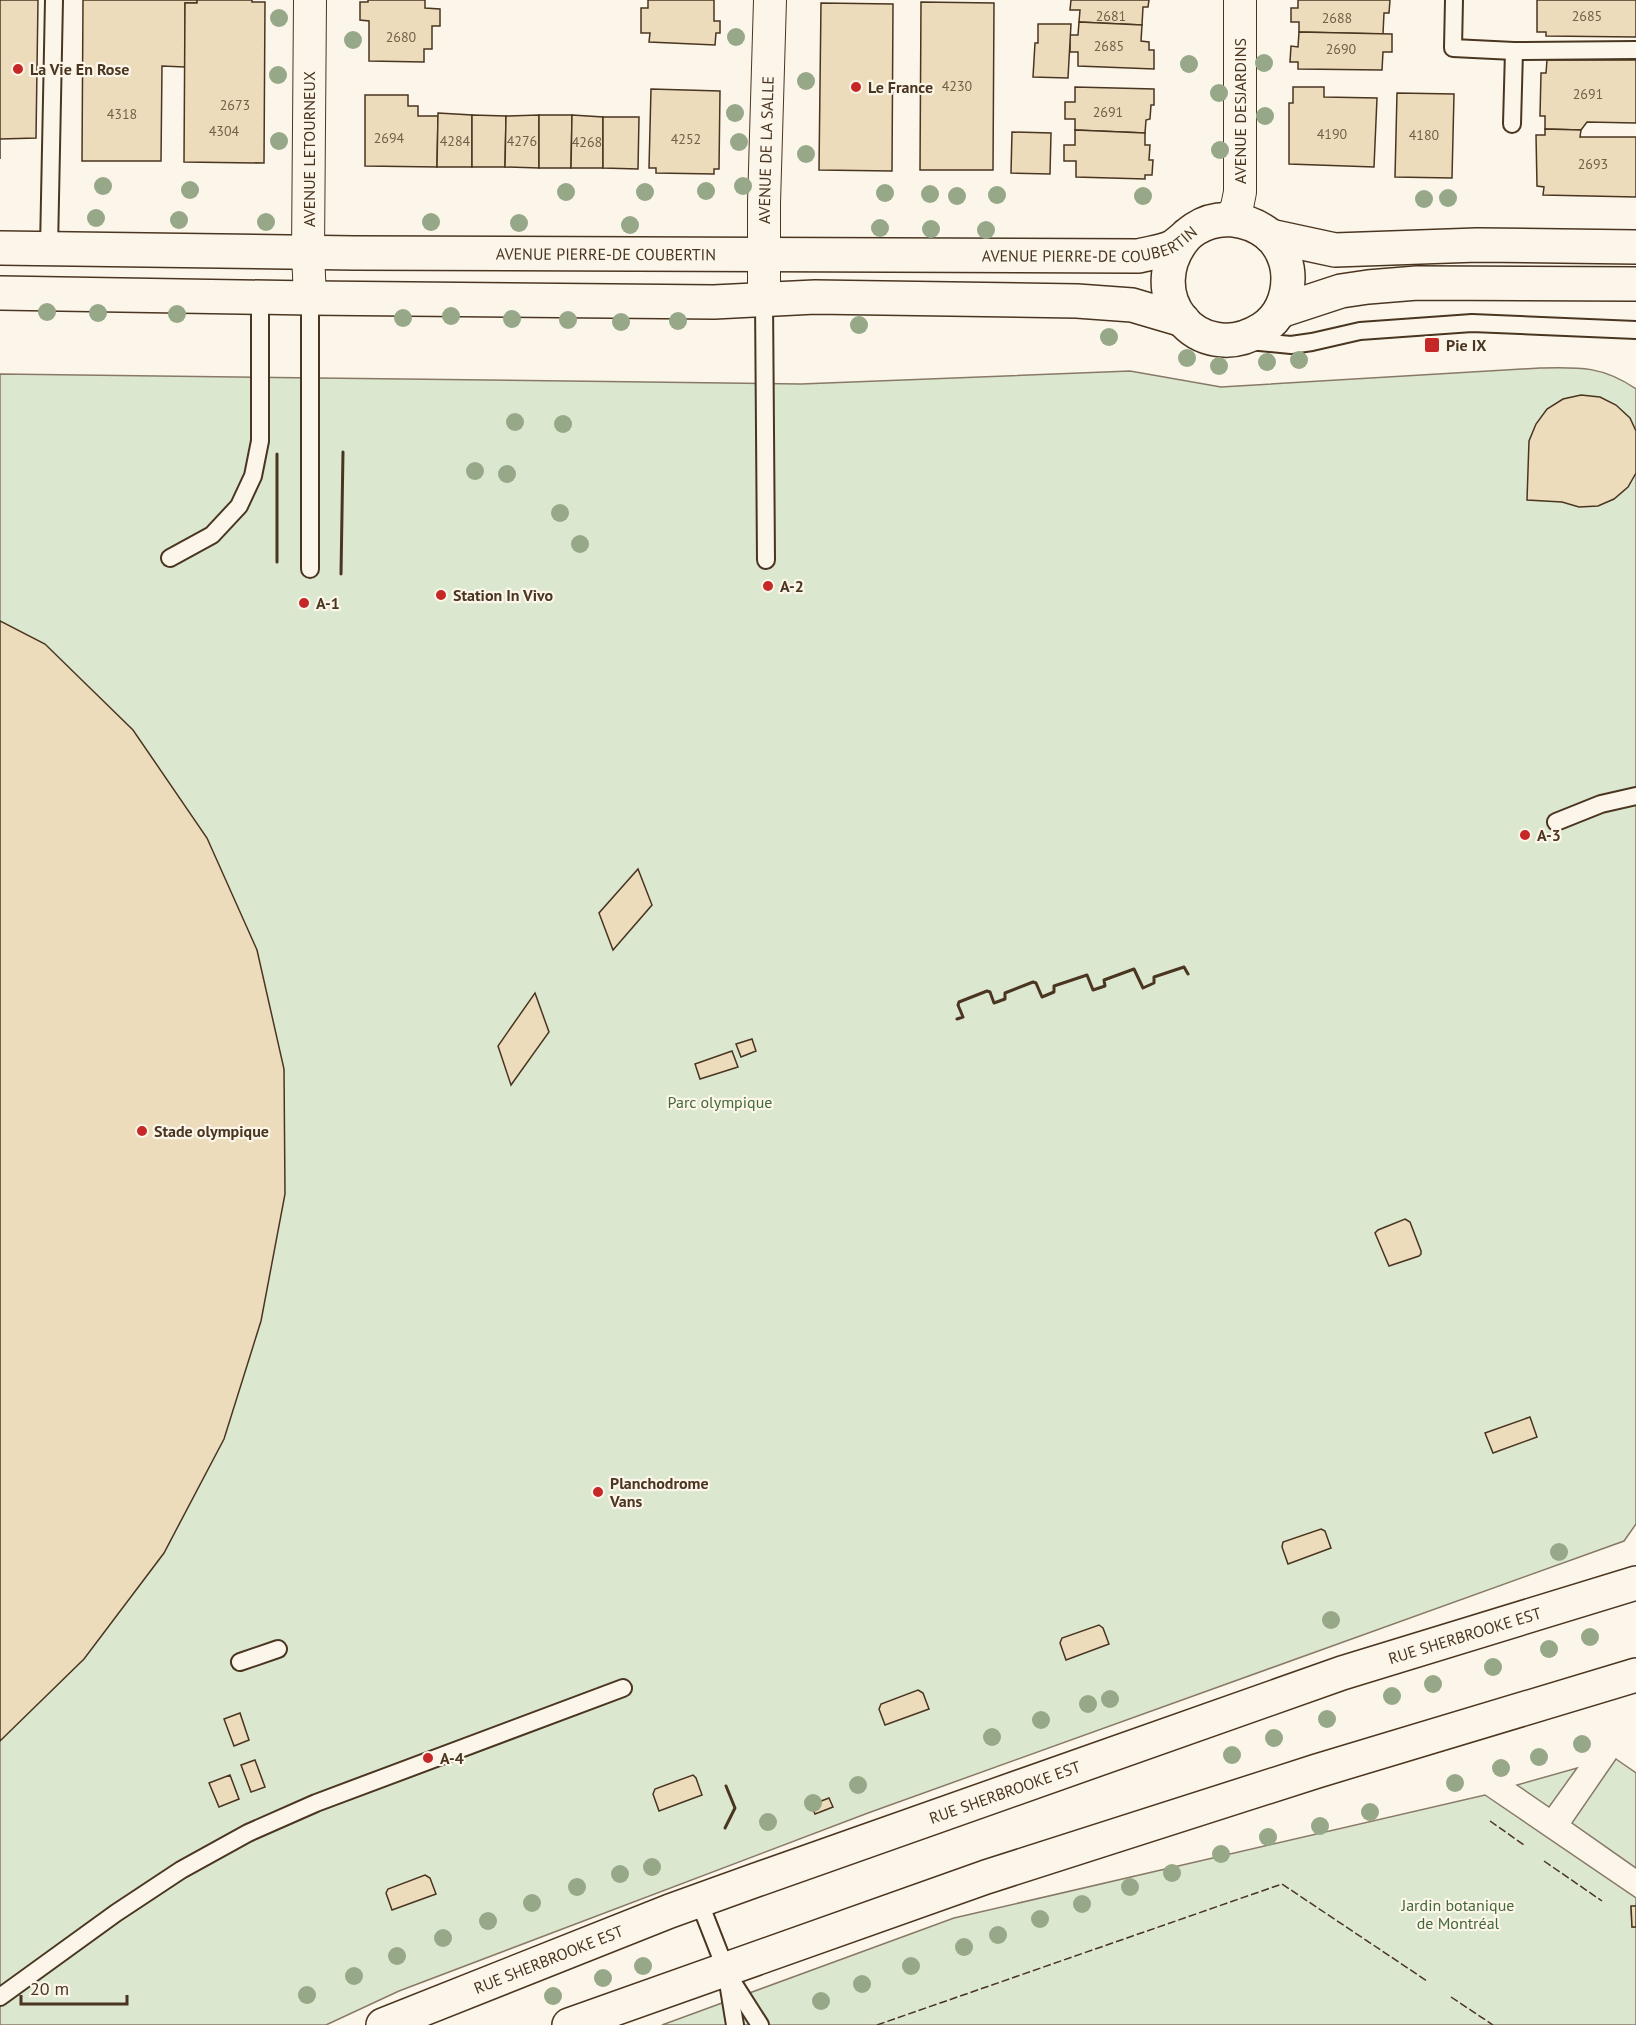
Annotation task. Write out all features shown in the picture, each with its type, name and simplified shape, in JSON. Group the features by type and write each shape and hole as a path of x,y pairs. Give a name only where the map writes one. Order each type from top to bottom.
{"street":[{"name":"AVENUE LETOURNEUX","path":"310,0 308,253 310,298"},
{"name":"AVENUE DE LA SALLE","path":"764,300 763,254 770,0"},
{"name":"AVENUE DESJARDINS","path":"1230,219 1240,192 1240,0"},
{"path":"1187,235 1201,225 1215,220 1230,219 1252,225 1270,236 1335,250 1477,245 1636,247"},
{"name":"AVENUE PIERRE-DE COUBERTIN","path":"0,248 308,253 1139,256 1170,248 1187,235"},
{"name":"AVENUE PIERRE-DE COUBERTIN","path":"1183,320 1170,299 1167,283 1170,261 1177,246 1187,235"},
{"path":"0,293 703,302 815,297 1101,302 1132,305 1183,320 1199,333 1213,338 1239,339 1252,336 1267,326 1280,311 1287,294 1288,270 1278,246 1270,236"},
{"path":"1280,311 1341,291 1418,283 1636,284"},
{"name":"RUE SHERBROOKE EST","path":"383,2025 699,1901 1342,1673 1636,1583"},
{"path":"569,2025 987,1876 1317,1771 1636,1675"}],"lane":[{"path":"49,248 54,0"},
{"path":"1454,0 1453,48 1514,51 1636,50"},
{"path":"1512,124 1514,51"},
{"path":"170,558 212,535 239,506 253,476 260,441 260,297"},
{"path":"310,298 310,568"},
{"path":"764,300 766,560"},
{"path":"1239,339 1291,345 1360,330 1472,323 1636,330"},
{"path":"1556,822 1601,804 1636,796"},
{"path":"240,1662 278,1649"},
{"path":"0,1997 116,1913 181,1870 248,1833 316,1803 623,1688"},
{"path":"699,1901 726,1970 760,2025"},
{"path":"726,1970 735,2025"}],"green space":[{"name":"Parc olympique","path":"1540,368 1601,372 1624,381 1636,389 1636,1524 1624,1541 868,1813 399,1991 326,2025 0,2025 0,374 801,384 1130,371 1221,387"},
{"path":"1616,1759 1636,1773 1636,1868 1572,1823"},
{"path":"1577,1768 1549,1807 1517,1785"},
{"name":"Jardin botanique de Montréal","path":"1485,1795 1636,1898 1636,1906 1631,1907 1632,1927 1636,1927 1636,2025 662,2025 954,1918"}],"building":[{"name":"La Vie En Rose","path":"0,0 38,0 36,138 0,139"},
{"path":"83,0 197,0 197,3 185,3 185,67 162,66 161,161 82,161"},
{"path":"197,0 265,2 264,163 184,162 185,3 197,3"},
{"path":"368,0 425,0 425,8 440,9 440,26 432,26 432,49 424,49 424,62 369,61 369,21 360,20 360,2 368,2"},
{"path":"648,0 714,0 714,21 720,21 720,33 716,33 715,45 649,42 650,33 641,33 641,8 648,8"},
{"path":"1071,0 1149,0 1148,7 1143,7 1142,25 1079,22 1080,10 1070,10"},
{"path":"1298,0 1390,0 1389,13 1384,13 1383,34 1299,32 1299,22 1291,22 1291,8 1298,8"},
{"path":"1537,0 1636,0 1636,37 1546,36 1546,32 1537,32"},
{"path":"921,2 994,3 993,170 920,170"},
{"name":"Le France","path":"821,3 893,4 892,171 819,170"},
{"path":"1079,22 1142,25 1141,41 1149,42 1149,50 1154,50 1154,69 1078,66 1078,52 1070,52 1070,35 1078,35"},
{"path":"1038,24 1071,24 1068,78 1033,77"},
{"path":"1299,32 1392,34 1392,52 1383,52 1382,70 1298,69 1298,62 1290,62 1291,46 1298,47"},
{"path":"1547,60 1636,60 1636,123 1587,122 1581,130 1545,129 1545,116 1540,116 1541,73 1546,73"},
{"path":"1075,87 1154,89 1154,105 1151,105 1150,119 1146,120 1145,133 1075,130 1075,119 1065,119 1065,102 1075,102"},
{"path":"1293,87 1324,87 1324,97 1377,98 1374,167 1289,164 1289,103 1293,103"},
{"path":"651,89 720,91 719,169 714,169 714,174 656,173 656,168 649,168"},
{"path":"1397,93 1454,94 1452,178 1395,177"},
{"path":"365,95 408,95 408,106 418,106 418,116 438,116 437,167 365,166"},
{"path":"438,113 472,115 472,167 437,167"},
{"path":"472,115 506,116 505,167 472,167"},
{"path":"539,115 539,168 505,167 506,116"},
{"path":"539,115 572,115 571,168 539,168"},
{"path":"572,115 603,117 603,168 571,168"},
{"path":"603,117 639,117 638,169 603,168"},
{"path":"1545,129 1581,130 1580,137 1636,137 1636,197 1543,195 1544,187 1537,186 1536,135 1545,135"},
{"path":"1075,130 1145,133 1145,145 1150,145 1149,160 1153,160 1152,175 1145,175 1145,179 1076,177 1076,161 1064,161 1064,145 1075,145"},
{"path":"1012,132 1051,133 1050,174 1011,173"},
{"path":"1581,395 1600,397 1616,405 1630,418 1636,431 1636,473 1628,487 1614,499 1598,506 1579,507 1562,502 1527,500 1529,441 1536,424 1547,409 1563,399"},
{"name":"Stade olympique","path":"0,621 45,644 133,730 207,838 257,950 284,1069 285,1194 261,1321 224,1439 164,1553 84,1659 0,1741"},
{"path":"638,869 652,905 613,950 599,913"},
{"path":"535,993 549,1032 511,1085 498,1046"},
{"path":"752,1039 756,1051 741,1057 736,1044"},
{"path":"732,1051 738,1067 700,1079 695,1064"},
{"path":"1405,1219 1410,1222 1421,1254 1389,1266 1375,1233"},
{"path":"1530,1417 1537,1437 1493,1453 1485,1433"},
{"path":"1321,1529 1325,1531 1331,1548 1288,1564 1282,1547 1283,1542"},
{"path":"1099,1625 1103,1628 1109,1644 1066,1660 1060,1643 1062,1638"},
{"path":"918,1690 923,1693 929,1709 885,1725 879,1709 881,1704"},
{"path":"240,1713 249,1740 234,1746 224,1719"},
{"path":"255,1760 265,1787 251,1792 241,1765"},
{"path":"230,1775 239,1799 219,1807 209,1783"},
{"path":"693,1775 702,1795 659,1811 653,1794 655,1789"},
{"path":"829,1798 833,1807 815,1814 811,1805"},
{"path":"425,1875 430,1878 436,1894 392,1910 386,1893 388,1889"},
{"path":"1631,1906 1636,1906 1636,1927 1632,1927"}],"fence":[{"path":"1490,1821 1524,1845"},
{"path":"1544,1861 1602,1901"},
{"path":"877,2025 1282,1884 1427,1981"},
{"path":"1451,1997 1493,2025"}],"wall":[{"path":"341,574 343,452"},
{"path":"277,454 277,562"},
{"path":"957,1019 963,1017 959,1002 987,991 990,992 994,1003 1005,999 1005,993 1033,982 1036,983 1042,997 1054,992 1054,986 1087,975 1093,990 1105,986 1104,980 1134,969 1143,988 1154,983 1154,977 1184,967 1188,974"},
{"path":"725,1828 735,1808 726,1786"}],"place":[{"name":"La Vie En Rose","path":"18,69"},
{"name":"Le France","path":"856,87"},
{"name":"Pie IX","path":"1432,345"},
{"name":"A-2","path":"768,586"},
{"name":"Station In Vivo","path":"441,595"},
{"name":"A-1","path":"304,603"},
{"name":"A-3","path":"1525,835"},
{"name":"Stade olympique","path":"142,1131"},
{"name":"Planchodrome Vans","path":"598,1492"},
{"name":"A-4","path":"428,1758"}]}
